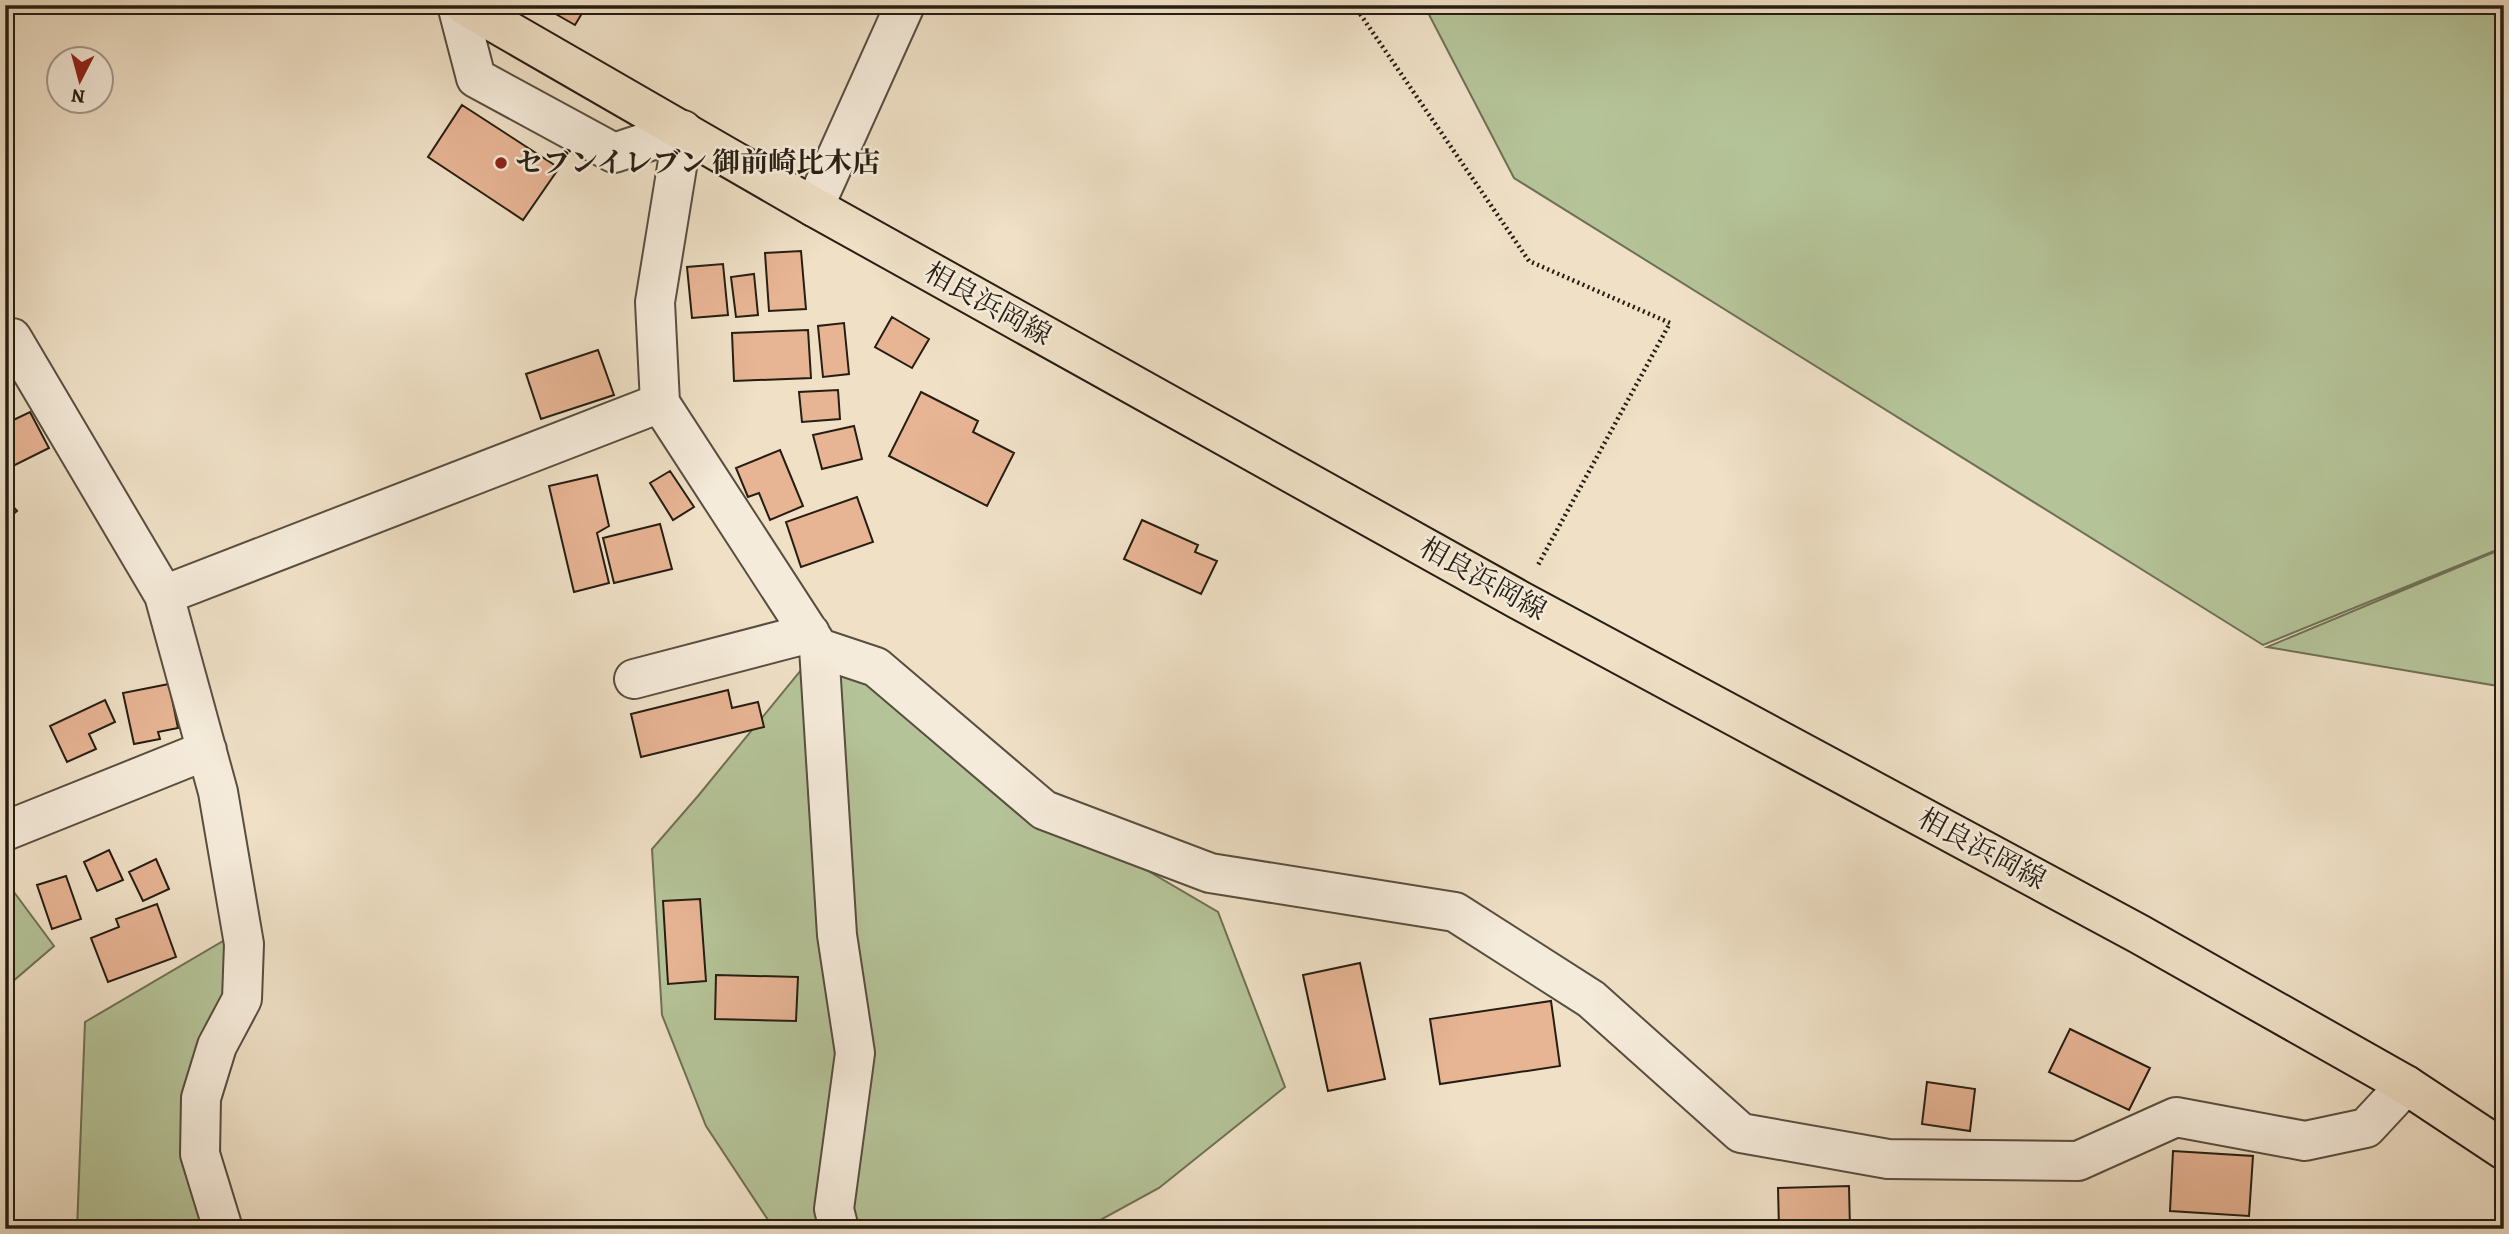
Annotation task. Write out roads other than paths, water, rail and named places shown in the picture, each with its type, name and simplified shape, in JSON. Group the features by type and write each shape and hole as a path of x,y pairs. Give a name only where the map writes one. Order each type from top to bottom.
{"main road":[{"name":"相良浜岡線","path":"464,5 814,207 1519,600 2139,934 2406,1085 2504,1150"}],"street":[{"path":"457,5 476,78 614,153 683,130 655,302 660,403 814,641 837,935 855,1053 834,1209 839,1229"},
{"path":"814,207 905,5"},
{"path":"5,338 12,338 164,595 218,792 244,944 242,999 217,1046 201,1098 200,1154 223,1229"},
{"path":"164,595 660,403"},
{"path":"634,679 814,641 876,667 1044,810 1210,873 1455,912 1591,999 1741,1133 1888,1159 2078,1161 2176,1117 2305,1141 2366,1128 2406,1085"},
{"path":"5,831 207,750"}],"place":[{"name":"セブンイレブン 御前崎比木店","path":"501,163"}]}
